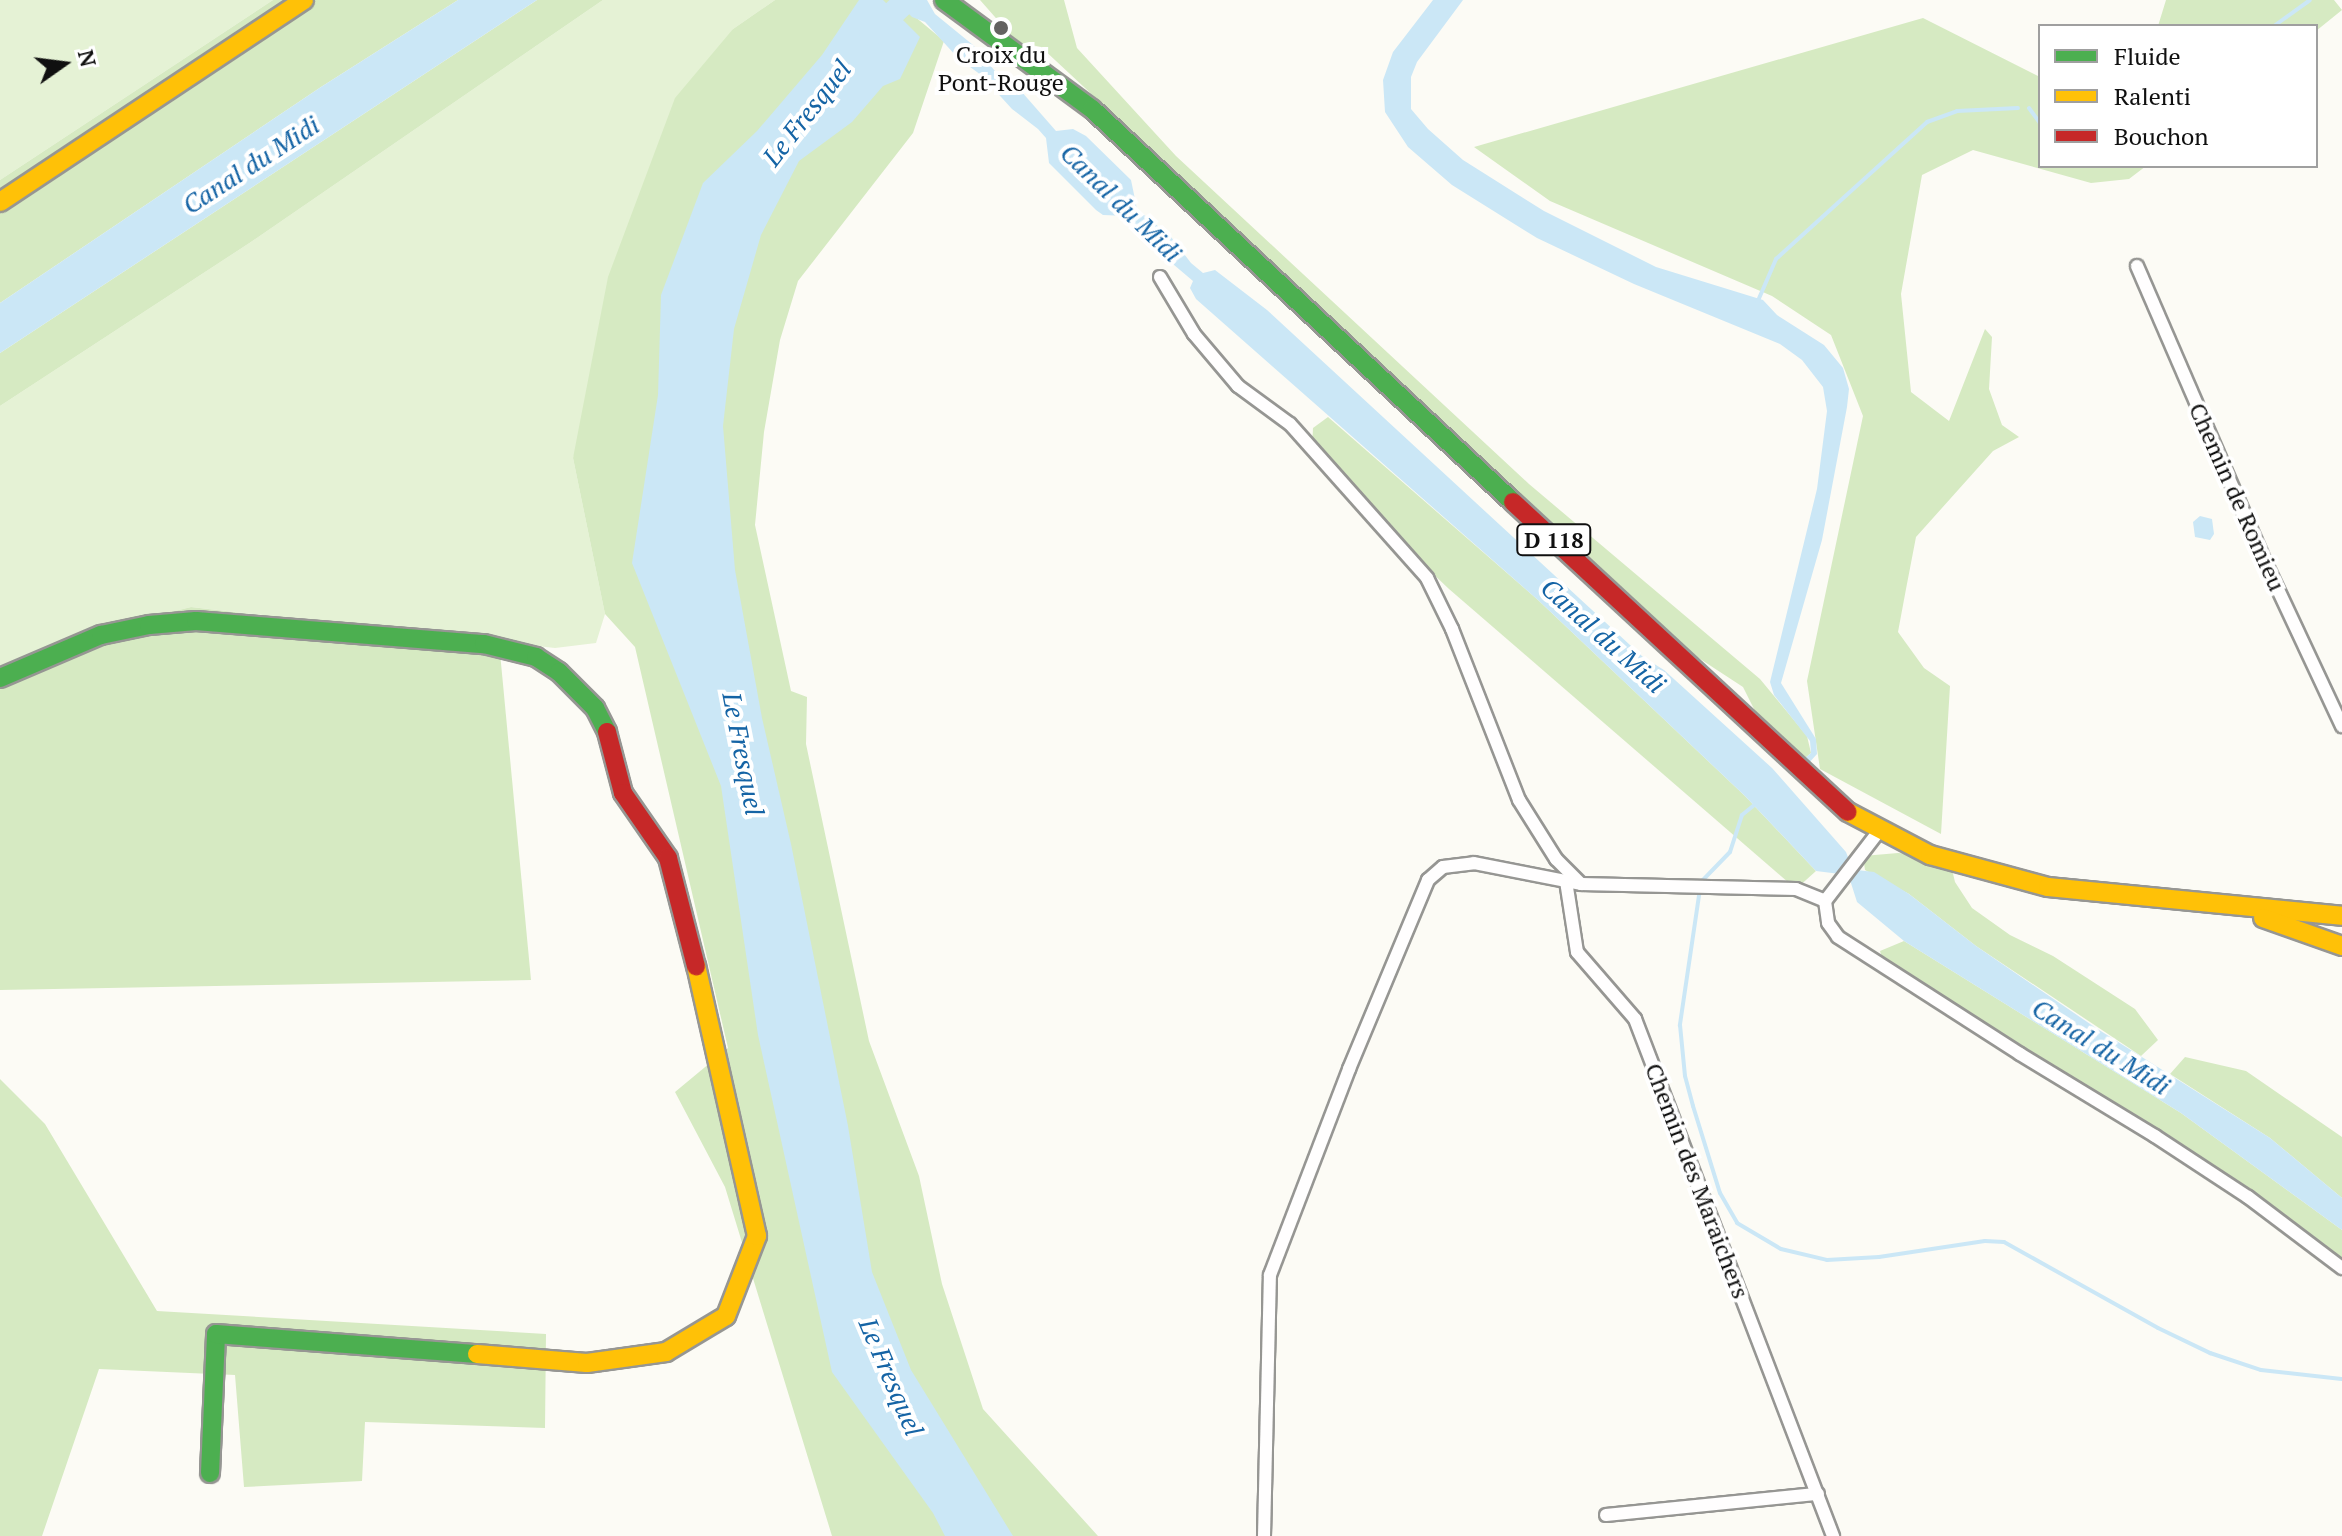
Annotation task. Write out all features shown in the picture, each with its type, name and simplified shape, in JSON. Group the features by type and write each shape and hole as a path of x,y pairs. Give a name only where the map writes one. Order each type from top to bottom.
{"street":[{"path":"0,202 304,0"},
{"name":"D 118","path":"949,5 1092,109 1815,785 1859,821 1930,855 2048,887 2233,908 2342,916"},
{"name":"Chemin de Romieu","path":"2137,266 2267,566 2342,726"},
{"path":"1160,277 1194,334 1238,386 1290,424 1427,578 1452,629 1519,800 1556,859 1581,884"},
{"path":"0,678 101,635 149,625 196,621 484,644 536,657 559,672 595,708 610,738 623,793 668,858 678,887 757,1236 726,1316 666,1352 587,1363 216,1334 210,1473"},
{"path":"1825,901 1841,885 1879,831"},
{"path":"1264,1536 1270,1275 1349,1069 1428,880 1443,867 1474,863 1581,884 1796,889 1825,901"},
{"name":"Chemin des Maraichers","path":"1566,881 1577,952 1635,1019 1833,1536"},
{"path":"1825,901 1828,923 1838,937 2248,1197 2342,1268"},
{"name":"D 118","path":"2233,908 2342,946"},
{"path":"1606,1515 1818,1494"}],"green space":[{"path":"0,0 273,0 0,180"},
{"path":"273,0 458,0 321,87 0,303 0,180"},
{"path":"537,0 603,0 251,242 0,406 0,353"},
{"path":"603,0 775,0 733,29 573,458 605,614 596,643 555,648 191,607 90,632 0,668 0,406 251,242"},
{"path":"775,0 895,0 944,41 913,133 798,281 780,340 764,432 755,525 791,691 807,697 806,744 869,1041 919,1176 942,1284 983,1409 1098,1536 832,1536 725,1187 675,1092 728,1048 635,647 605,614 573,458 608,277 675,98 733,29"},
{"path":"980,0 1064,0 1077,48 1176,156 1529,484 1760,679 1807,736 1811,753 1803,760 1759,719 1743,687 1691,653 1515,494 1420,400 1041,47 1017,42"},
{"path":"2166,0 2334,0 2342,10 2318,29 2318,24 2159,24"},
{"path":"1923,18 2038,76 2038,168 2143,168 2129,179 2091,183 1973,150 1922,175 1901,294 1911,392 1949,421 1985,329 1992,337 1989,389 2002,425 2019,437 1993,451 1916,537 1898,632 1924,668 1950,686 1941,834 1820,769 1807,681 1863,416 1831,335 1772,296 1550,201 1474,147"},
{"path":"1328,417 1538,600 1745,796 1816,871 1796,889 1449,589 1392,535 1312,448 1313,428"},
{"path":"191,607 499,642 531,980 0,990 0,668 90,632"},
{"path":"1898,853 1949,857 1955,882 1972,908 2010,935 2053,956 2135,1009 2158,1040 2141,1056 1976,946 1909,894 1865,870 1863,856"},
{"path":"1904,941 2181,1113 2342,1230 2342,1268 2248,1197 1885,967 1880,951"},
{"path":"2185,1057 2246,1071 2342,1137 2342,1198 2270,1138 2170,1074"},
{"path":"0,1079 45,1124 157,1311 546,1334 545,1428 365,1422 362,1481 244,1487 235,1375 99,1369 42,1536 0,1536"}],"water":[{"name":"Canal du Midi","path":"458,0 537,0 0,353 0,303 321,87"},
{"path":"859,0 883,0 920,37 900,79 883,86 852,122 799,161 761,235 734,329 723,426 735,570 762,718 848,1126 872,1272 911,1370 1013,1536 945,1536 933,1513 832,1372 758,1035 721,786 632,563 658,395 661,295 703,183 757,131 822,55"},
{"name":"Canal du Midi","path":"895,0 927,0 935,14 973,45 1000,77 1021,91 1056,131 1073,129 1086,136 1131,180 1137,209 1171,237 1191,263 1203,273 1215,270 1267,310 1643,657 1664,670 1772,768 1846,852 1851,865 1857,870 1874,872 1909,894 1976,946 2096,1028 2270,1138 2342,1198 2342,1230 2181,1113 1904,941 1857,902 1850,880 1840,874 1816,871 1745,796 1538,600 1196,299 1190,288 1193,281 1154,248 1128,216 1103,215 1096,210 1049,163 1046,138 1038,129 1012,109 981,75 958,58 925,22 912,17"},
{"path":"1433,0 1463,0 1417,62 1411,77 1411,109 1428,129 1463,160 1544,211 1656,267 1763,300 1777,315 1824,345 1843,368 1849,389 1847,407 1822,540 1781,683 1816,739 1817,754 1808,764 1803,760 1811,753 1810,741 1774,695 1770,682 1817,489 1827,411 1823,387 1802,360 1780,344 1634,284 1537,238 1452,185 1408,147 1385,112 1383,80 1393,52"},
{"path":"2200,516 2212,519 2214,534 2210,540 2195,537 2193,522"}],"waterway":[{"name":"Le Fresquel","path":"871,34 907,0"},
{"path":"2277,24 2310,0"},
{"path":"1757,303 1776,259 1927,122 1957,111 2018,108"},
{"path":"2029,108 2038,120"},
{"path":"1758,802 1742,815 1730,852 1701,882 1680,1025 1685,1076 1693,1106 1720,1193 1737,1223 1781,1249 1827,1260 1879,1257 1985,1241 2004,1242 2158,1328 2210,1353 2261,1370 2342,1379"}],"traffic: fast":[{"path":"944,0 1092,109 1513,502"},
{"path":"0,678 101,635 149,625 196,621 484,644 536,657 559,672 595,708 607,732"},
{"path":"210,1473 216,1334 477,1354"}],"traffic: slow":[{"path":"0,202 304,0"},
{"path":"1848,812 1930,855 2048,887 2342,916"},
{"path":"2263,918 2342,946"},
{"path":"477,1354 587,1363 666,1352 726,1316 757,1236 696,966"}],"traffic: jam":[{"path":"1513,502 1848,812"},
{"path":"607,732 623,793 668,858 696,966"}],"place":[{"name":"Croix du Pont-Rouge","path":"1001,28"}]}
